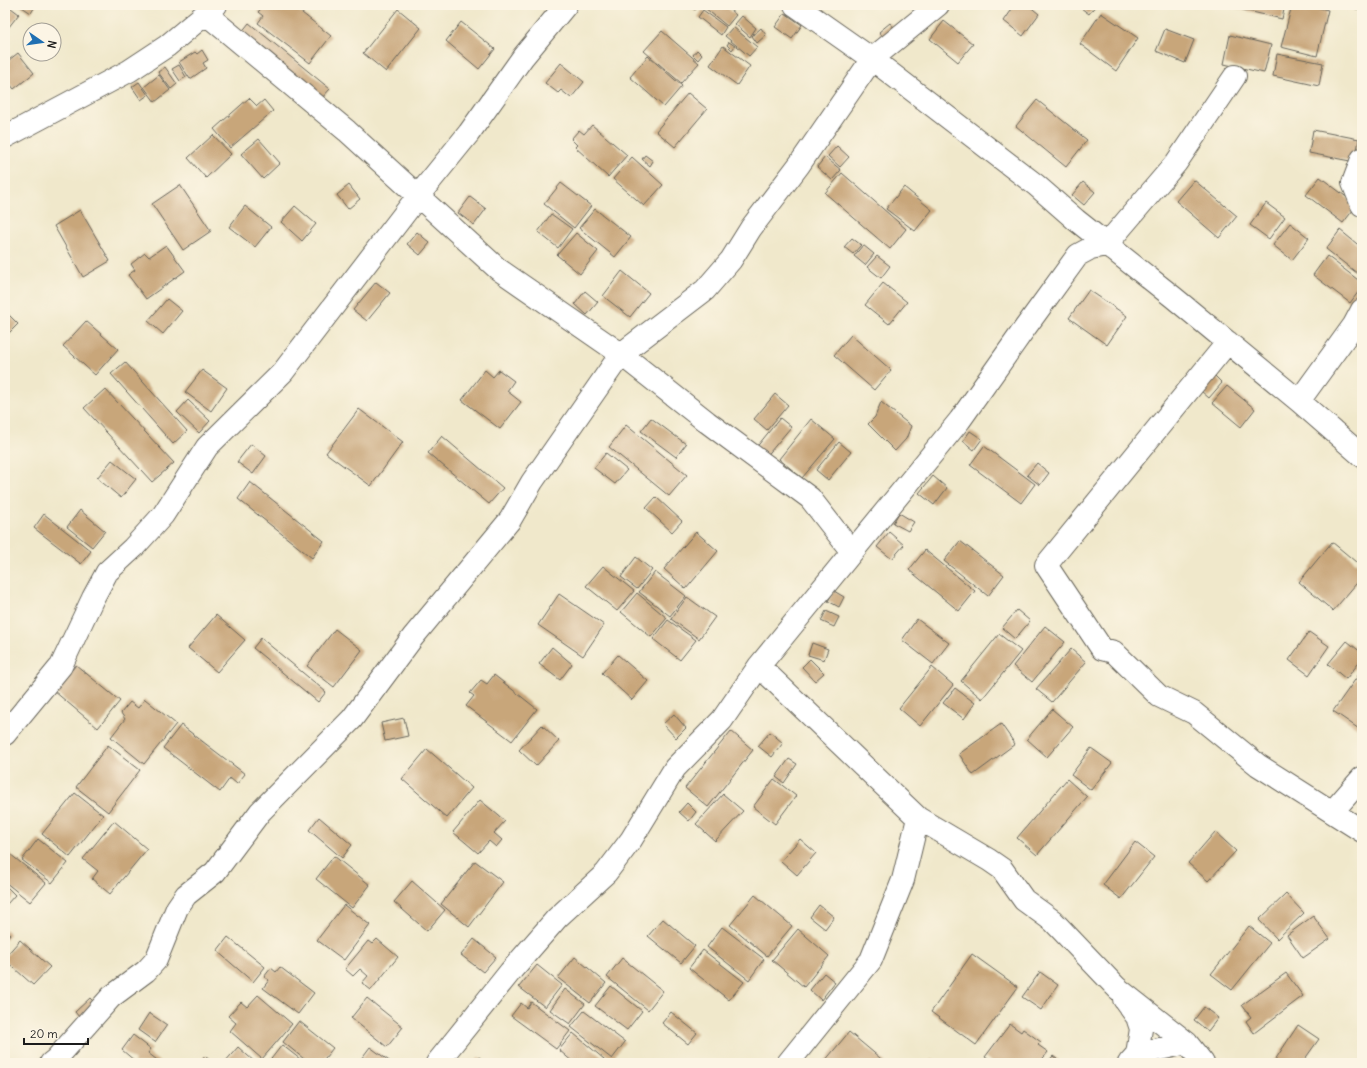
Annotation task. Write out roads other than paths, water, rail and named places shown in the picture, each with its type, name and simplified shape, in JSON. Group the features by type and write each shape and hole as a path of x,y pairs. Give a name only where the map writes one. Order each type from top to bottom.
{"street":[{"path":"5,734 61,666 107,572 133,548 163,515 207,447 283,372 418,196 469,133 524,57 566,5"},
{"path":"795,5 872,59 1036,185 1106,245 1228,342 1299,401 1362,456"},
{"path":"51,1063 111,997 146,971 156,960 177,908 186,895 215,872 260,812 352,719 413,637 510,520 532,482 621,354 705,290 731,260 751,228 799,165 872,59 938,5"},
{"path":"5,137 129,71 167,46 211,9 498,268 621,354 708,422 810,498 852,552"},
{"path":"437,1063 510,972 557,918 606,873 631,840 675,768 722,720 759,666 960,420 1078,255 1091,248 1106,245 1176,163 1235,76"},
{"path":"1362,159 1353,183 1362,205"},
{"path":"1076,220 1078,255"},
{"path":"1299,401 1354,325 1362,310"},
{"path":"1228,342 1046,565 1102,648 1114,652 1159,696 1194,713 1258,765 1333,811 1362,831"},
{"path":"759,666 918,818 1002,869 1024,900 1053,921 1117,988 1187,1042 1203,1063"},
{"path":"1333,811 1362,778"},
{"path":"788,1063 871,960 903,880 918,818"},
{"path":"1117,988 1137,1017 1141,1029 1133,1059"},
{"path":"1133,1059 1187,1042"}]}
